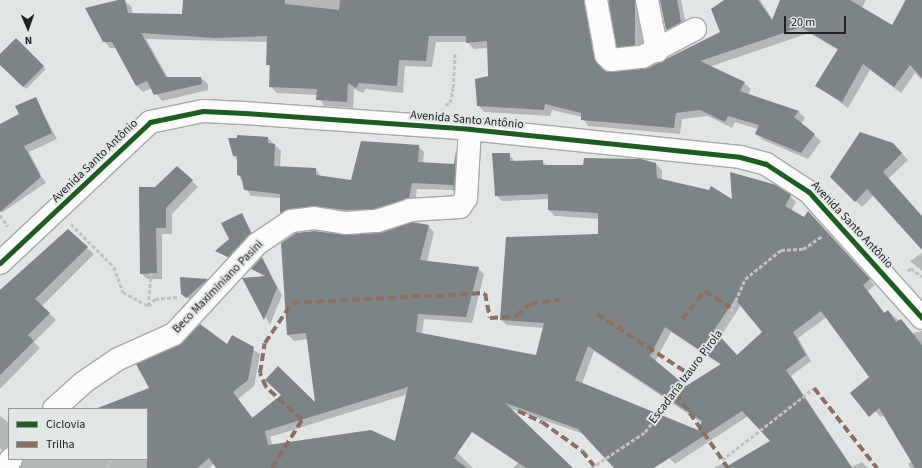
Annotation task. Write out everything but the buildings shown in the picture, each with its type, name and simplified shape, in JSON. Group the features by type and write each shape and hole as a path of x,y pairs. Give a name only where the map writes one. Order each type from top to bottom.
{"street":[{"path":"596,0 608,59 642,57 657,52 695,29"},
{"path":"647,0 657,52"},
{"name":"Avenida Santo Antônio","path":"0,263 59,210 150,122 174,115 203,111 470,129 740,157 766,164 809,192 922,318"},
{"name":"Beco Maximiniano Pasini","path":"55,408 100,370 139,347 174,334 257,244 291,221 314,218 346,223 377,221 410,210 460,207 466,198 470,129"}],"path":[{"path":"427,126 430,110 450,103 455,53"},
{"path":"59,210 114,267 123,292 148,306"},
{"path":"148,306 151,273"},
{"path":"148,306 155,300 180,297 189,317"},
{"path":"722,460 814,388"}],"marked path":[{"path":"682,319 705,291 730,307"},
{"path":"272,468 302,420 266,387 260,373 265,343 292,303 485,293 490,318 516,316 530,304 561,299"},
{"path":"597,314 689,374"},
{"path":"814,388 877,468"},
{"path":"676,393 728,468"},
{"path":"518,411 542,422 582,451 594,466"}],"cycle path":[{"path":"0,263 150,122 203,111 244,113 470,129 740,157 766,164 809,192 922,318"}]}
